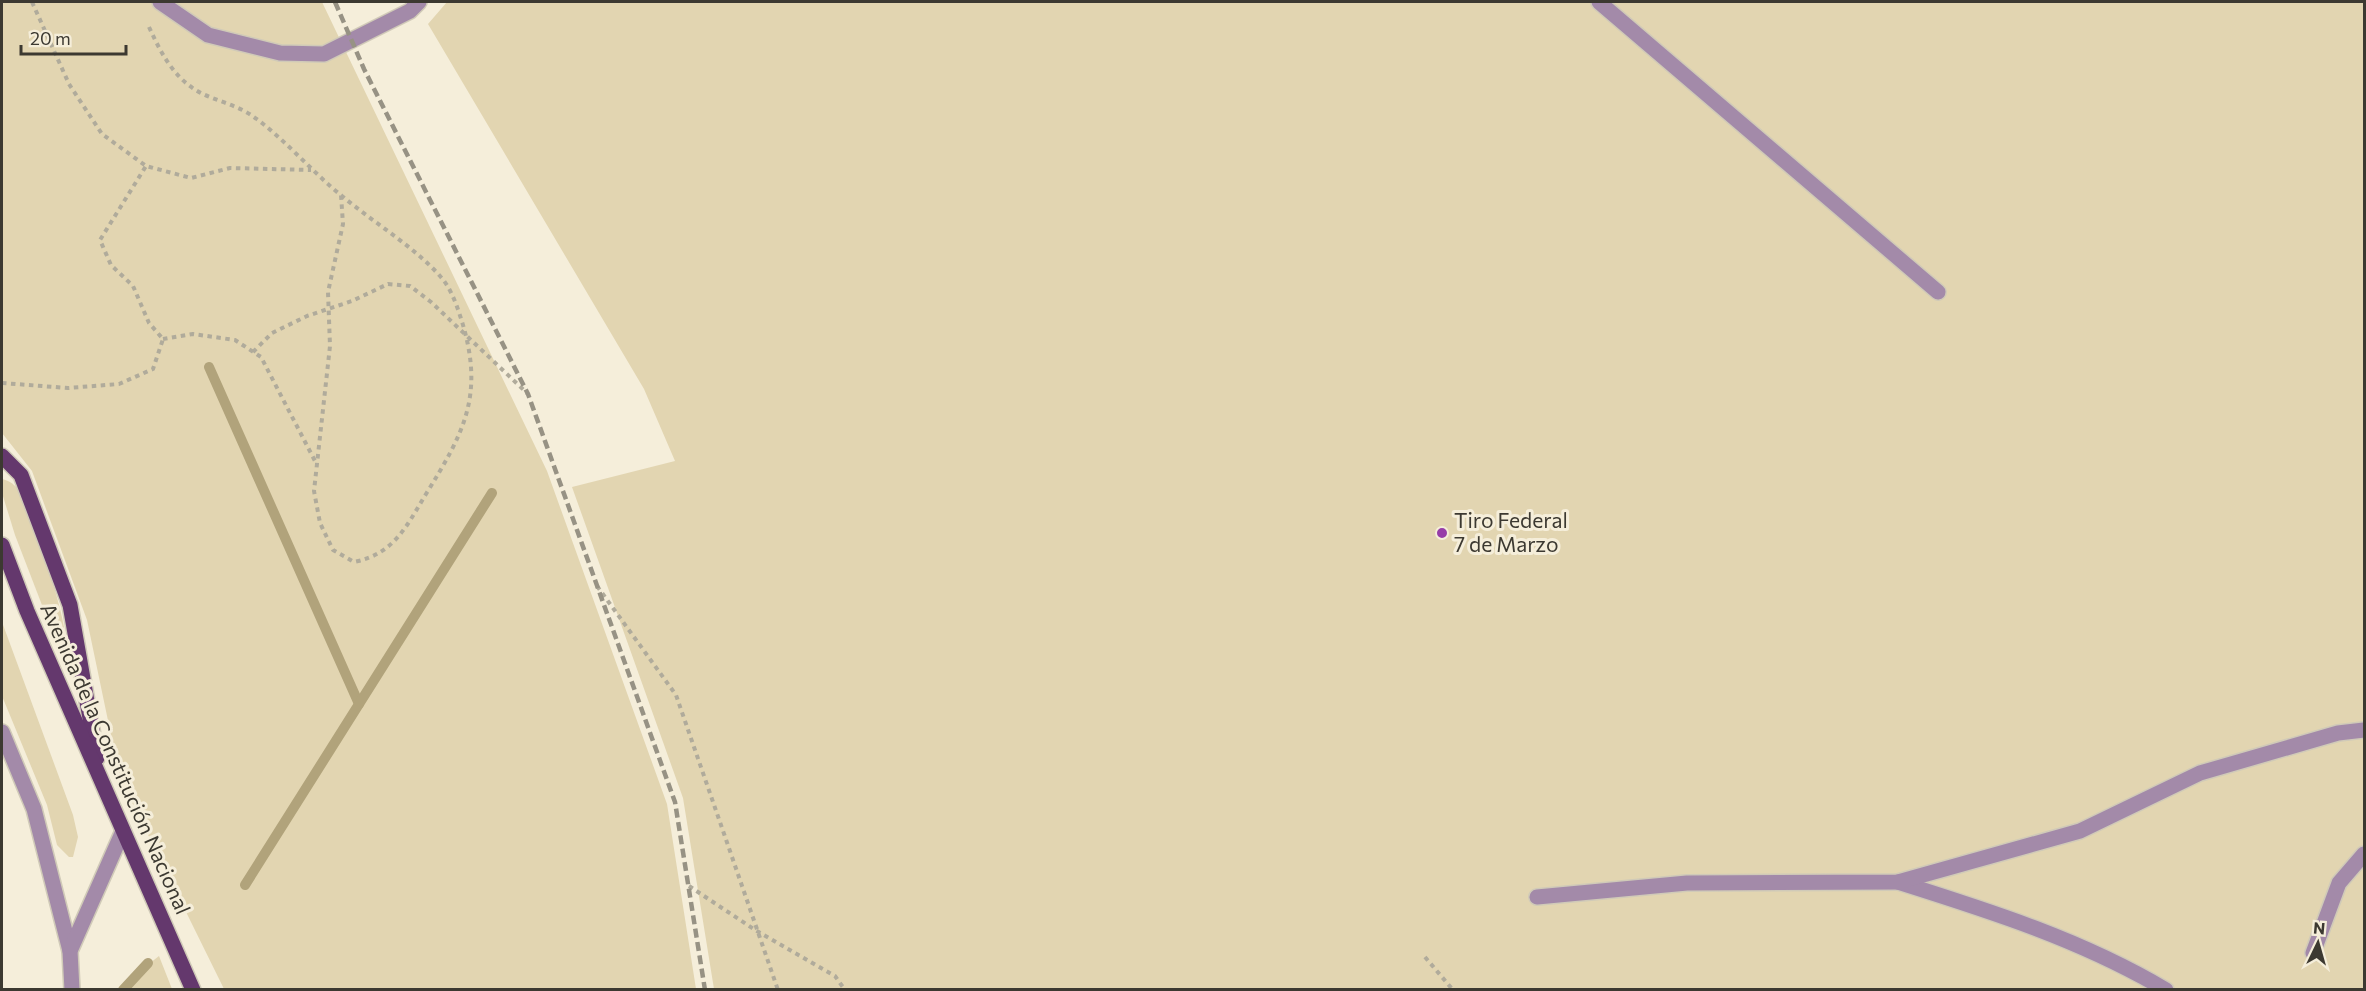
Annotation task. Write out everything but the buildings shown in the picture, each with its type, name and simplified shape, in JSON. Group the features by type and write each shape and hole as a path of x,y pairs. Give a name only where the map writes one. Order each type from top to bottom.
{"main road":[{"path":"2,456 21,475 70,605 78,636 100,779"},
{"name":"Avenida de la Constitución Nacional","path":"2,545 27,611 193,990"}],"street":[{"path":"160,2 208,35 280,53 324,54 410,11 419,2"},
{"path":"1599,2 1938,292"},
{"path":"1537,897 1687,883 1898,882 2080,831 2200,773 2338,733 2364,730"},
{"path":"2,732 33,809 70,951 72,990"},
{"path":"70,951 123,831"},
{"path":"2313,953 2338,883 2364,854"},
{"path":"1898,882 2020,920 2137,972 2166,990"}],"path":[{"path":"32,2 69,84 102,134 146,166 191,178 230,168 312,170"},
{"path":"148,25 165,62 199,92 250,115 341,195 411,249 442,278 458,308 466,335 473,384 466,421 446,462 391,547 373,558 354,562 333,550 320,523 314,491 330,346 328,292 343,224 341,195"},
{"path":"146,166 100,240 111,265 133,286 149,323 163,339"},
{"path":"253,352 272,333 329,307 352,301 388,284 410,286 431,302 528,394"},
{"path":"163,339 193,334 235,340 261,357 316,464"},
{"path":"2,383 68,387 119,384 153,369 163,339"},
{"path":"597,586 676,694 755,930 778,990"},
{"path":"689,886 755,930 835,976 845,990"},
{"path":"1425,957 1453,990"}],"shaded area":[{"path":"2,2 322,2 547,471 667,804 696,989 224,989 120,778 87,620 32,471 2,433"},
{"name":"Tiro Federal 7 de Marzo","path":"447,2 2364,2 2364,989 714,989 683,798 572,487 675,461 644,389 428,24"},
{"path":"2,479 17,488 41,545 64,625 65,656 62,657 15,535 2,493"},
{"path":"2,622 73,815 78,837 73,857 69,857 57,845 47,805 2,696"},
{"path":"159,956 172,989 123,989 135,975"}],"waterway":[{"path":"209,367 359,704"},
{"path":"245,885 492,493"},
{"path":"123,990 148,963"}],"railway":[{"path":"335,2 364,69 528,394 675,802 705,990"}],"place":[{"name":"Tiro Federal 7 de Marzo","path":"1442,533"}]}
